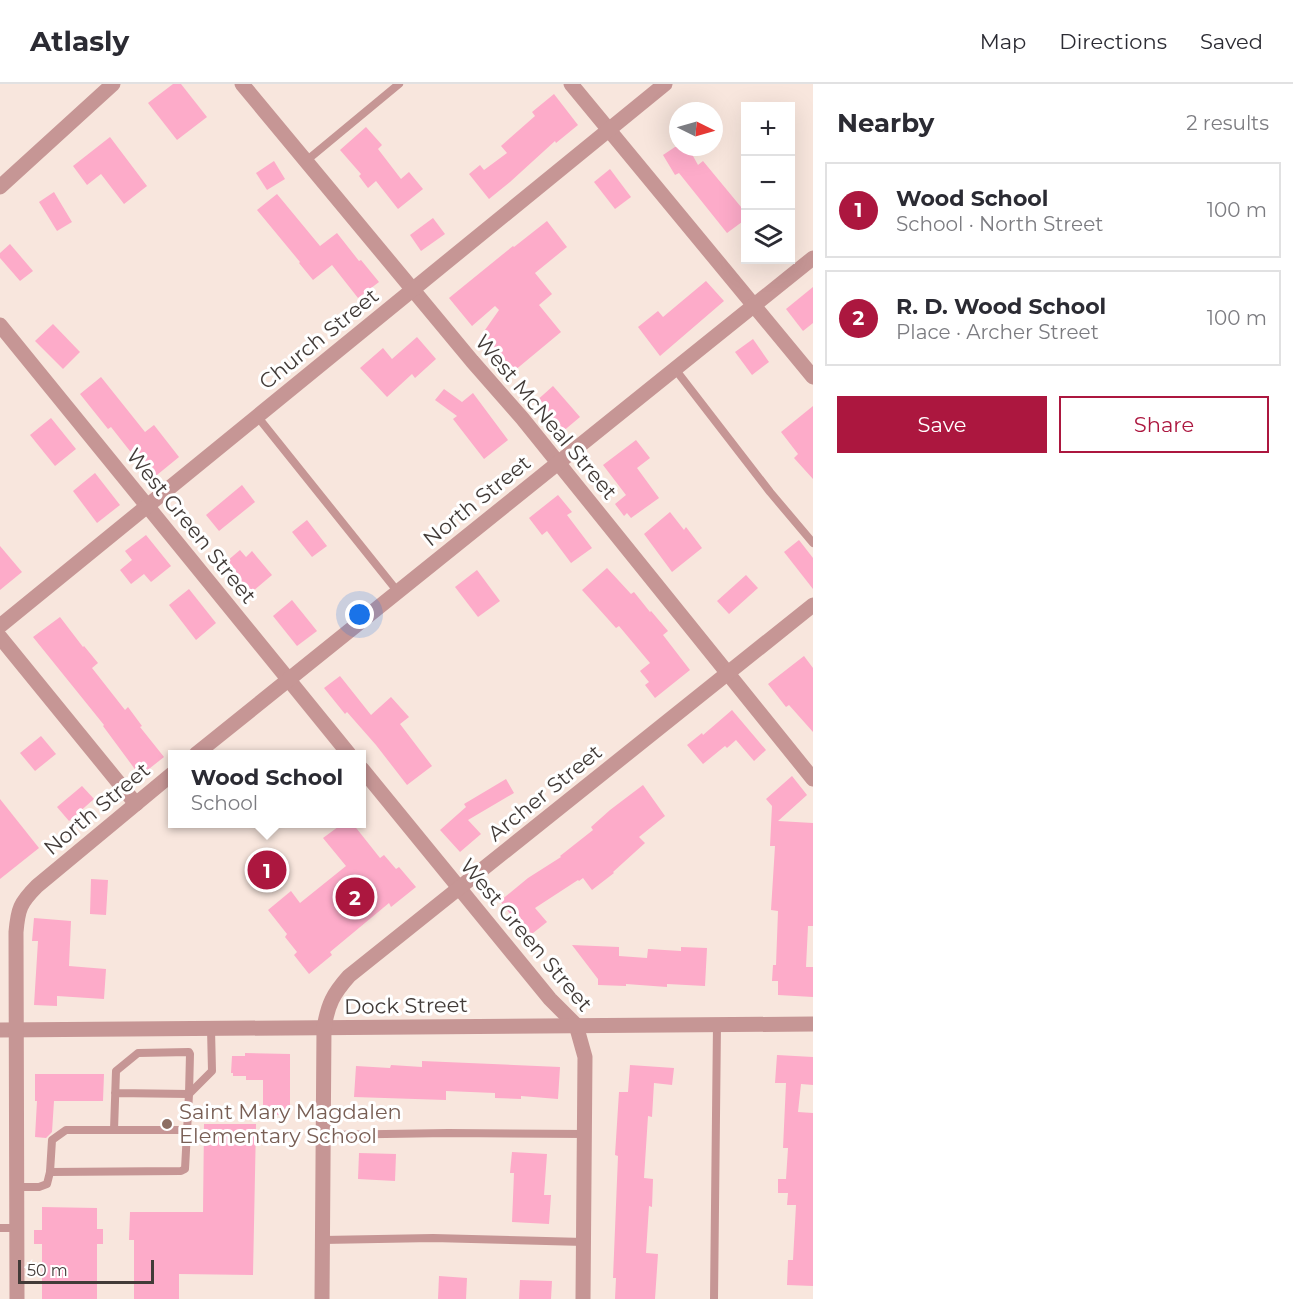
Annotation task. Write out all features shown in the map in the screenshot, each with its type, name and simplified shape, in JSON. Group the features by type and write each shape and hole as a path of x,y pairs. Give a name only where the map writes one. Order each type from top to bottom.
{"street":[{"path":"0,187 113,84"},
{"name":"West McNeal Street","path":"242,84 558,463 813,778"},
{"path":"571,84 813,377"},
{"name":"Church Street","path":"0,627 665,84"},
{"name":"North Street","path":"201,750 813,258"},
{"name":"West Green Street","path":"0,325 347,750"},
{"name":"Archer Street","path":"322,1299 324,1028 332,997 349,976 813,605"},
{"path":"0,638 136,804"},
{"name":"West Green Street","path":"366,774 550,999 576,1025 585,1057 583,1299"},
{"name":"North Street","path":"17,1299 17,917 20,905 27,895 49,876 168,777"},
{"name":"Dock Street","path":"0,1030 813,1024"}],"lane":[{"path":"306,160 399,84"},
{"path":"675,369 770,492 813,543"},
{"path":"257,417 398,592"},
{"path":"714,1299 717,1024"},
{"path":"115,1093 189,1094 212,1071 211,1029"},
{"path":"50,1172 181,1171 185,1169 189,1052 138,1053 116,1071 114,1130"},
{"path":"17,1187 39,1187 48,1184 52,1140 66,1130 188,1130"},
{"path":"323,1135 448,1132 585,1134"},
{"path":"0,1228 17,1228"},
{"path":"323,1240 433,1238 584,1242"}],"building":[{"path":"173,84 181,84 207,117 177,140 148,103"},
{"path":"554,94 578,125 556,143 555,141 489,199 469,174 480,165 484,170 507,153 501,146 535,116 532,112"},
{"path":"366,127 382,145 378,149 401,179 409,172 423,189 398,209 376,181 368,188 359,176 361,174 340,150"},
{"path":"110,137 147,186 124,204 101,174 87,185 73,166"},
{"path":"669,151 669,156 693,156 698,165 703,161 741,207 741,223 727,233 679,173 675,175 663,155"},
{"path":"274,161 285,179 267,190 256,173"},
{"path":"610,169 631,197 615,209 594,182"},
{"path":"54,192 72,222 57,231 39,202"},
{"path":"277,194 320,246 337,233 379,282 358,298 332,265 313,280 257,210"},
{"path":"433,218 445,234 421,251 410,235"},
{"path":"547,221 567,247 535,273 552,294 539,305 561,332 508,376 478,340 499,310 495,306 472,326 449,298"},
{"path":"10,244 33,271 20,281 0,258 0,253"},
{"path":"706,281 724,301 660,356 638,327 658,311 663,317"},
{"path":"813,287 813,323 803,331 786,309"},
{"path":"53,324 80,352 63,369 35,341"},
{"path":"417,337 436,359 415,378 412,374 387,397 360,368 383,348 392,359"},
{"path":"753,339 769,362 752,375 735,352"},
{"path":"101,377 145,432 154,425 179,457 152,479 111,427 108,429 80,394"},
{"path":"553,386 580,417 561,433 534,403"},
{"path":"444,389 462,402 473,393 508,440 484,459 453,419 457,416 435,400"},
{"path":"813,406 813,479 794,458 798,454 781,432"},
{"path":"51,418 76,449 55,466 30,435"},
{"path":"636,440 650,458 637,468 659,498 631,518 627,513 624,516 615,504 626,495 603,465"},
{"path":"95,473 120,505 97,523 73,491"},
{"path":"242,485 255,502 219,531 206,515"},
{"path":"558,495 572,512 567,515 592,548 571,563 547,531 542,535 529,518"},
{"path":"670,512 684,530 686,527 702,548 672,572 644,534"},
{"path":"307,520 327,546 312,557 292,532"},
{"path":"146,535 171,566 151,582 144,574 131,584 120,570 132,560 125,551"},
{"path":"799,540 813,558 813,589 784,552"},
{"path":"0,546 22,572 0,590"},
{"path":"240,550 246,557 252,551 272,575 246,597 220,567"},
{"path":"607,568 631,594 634,592 668,631 663,635 690,670 655,698 645,685 649,682 640,671 650,663 619,626 616,628 582,590"},
{"path":"477,570 500,601 478,617 455,587"},
{"path":"746,575 758,588 729,614 717,601"},
{"path":"189,589 216,623 196,640 169,605"},
{"path":"292,600 317,631 297,646 273,616"},
{"path":"60,617 98,663 92,668 125,710 128,707 142,726 140,727 164,757 140,776 104,725 33,637"},
{"path":"804,656 813,668 813,732 789,705 786,707 768,684"},
{"path":"340,676 371,715 391,697 409,717 400,724 432,766 407,785 376,745 347,712 345,714 324,688"},
{"path":"732,710 766,750 754,761 736,740 703,764 687,745 702,733 703,735"},
{"path":"41,736 56,754 35,771 20,753"},
{"path":"792,776 807,795 778,821 813,823 813,926 808,926 806,967 813,967 813,997 778,995 778,981 772,981 773,965 776,965 778,911 771,910 775,846 770,846 772,806 766,799"},
{"path":"506,779 514,793 468,820 481,834 460,852 440,830 466,807 464,804"},
{"path":"643,785 665,816 639,837 645,843 614,873 592,890 583,878 535,908 547,922 528,937 500,901 528,878 561,857 593,830 591,827 610,810"},
{"path":"82,786 94,799 69,821 57,807"},
{"path":"0,799 39,848 0,879"},
{"path":"337,828 356,828 380,858 384,855 396,869 399,867 416,887 391,907 389,903 330,952 332,955 309,974 294,955 297,952 285,937 287,934 268,910 291,891 300,903 346,866 323,838"},
{"path":"91,879 108,880 106,915 90,914"},
{"path":"34,918 71,921 69,966 106,969 104,999 57,996 57,1006 34,1005 38,941 32,941"},
{"path":"572,945 619,947 619,956 647,958 648,949 681,951 681,947 707,948 705,986 598,985 598,979"},
{"path":"245,1053 290,1054 290,1115 263,1115 263,1080 246,1080 246,1076 233,1076 231,1073 232,1056 245,1056"},
{"path":"777,1055 813,1057 813,1085 801,1084 798,1112 813,1113 813,1286 787,1285 788,1260 793,1260 796,1205 787,1205 788,1193 778,1193 778,1179 786,1179 788,1148 783,1148 786,1083 775,1083"},
{"path":"422,1061 560,1067 558,1099 521,1096 521,1099 495,1098 495,1093 446,1091 446,1100 354,1097 356,1066 422,1067"},
{"path":"630,1065 674,1068 672,1085 654,1083 652,1117 648,1116 644,1178 653,1179 646,1253 658,1254 655,1299 615,1299 616,1278 613,1278 618,1156 615,1155 619,1092 628,1092"},
{"path":"35,1074 104,1074 103,1101 54,1101 52,1132 46,1138 35,1137 37,1101 35,1101"},
{"path":"204,1124 256,1124 253,1275 179,1274 179,1299 134,1299 134,1240 129,1240 130,1212 203,1212"},
{"path":"512,1152 547,1154 544,1195 551,1195 549,1224 512,1222 514,1173 510,1173"},
{"path":"359,1153 396,1154 395,1181 358,1179"},
{"path":"42,1207 97,1208 97,1229 103,1229 103,1244 97,1244 97,1299 42,1299 42,1244 34,1244 34,1230 42,1230"},
{"path":"439,1276 467,1278 466,1299 438,1299"},
{"path":"520,1280 552,1281 551,1299 519,1299"}],"place":[{"name":"Wood School","path":"267,870"},
{"name":"R. D. Wood School","path":"355,897"},
{"name":"Saint Mary Magdalen Elementary School","path":"167,1124"}]}
